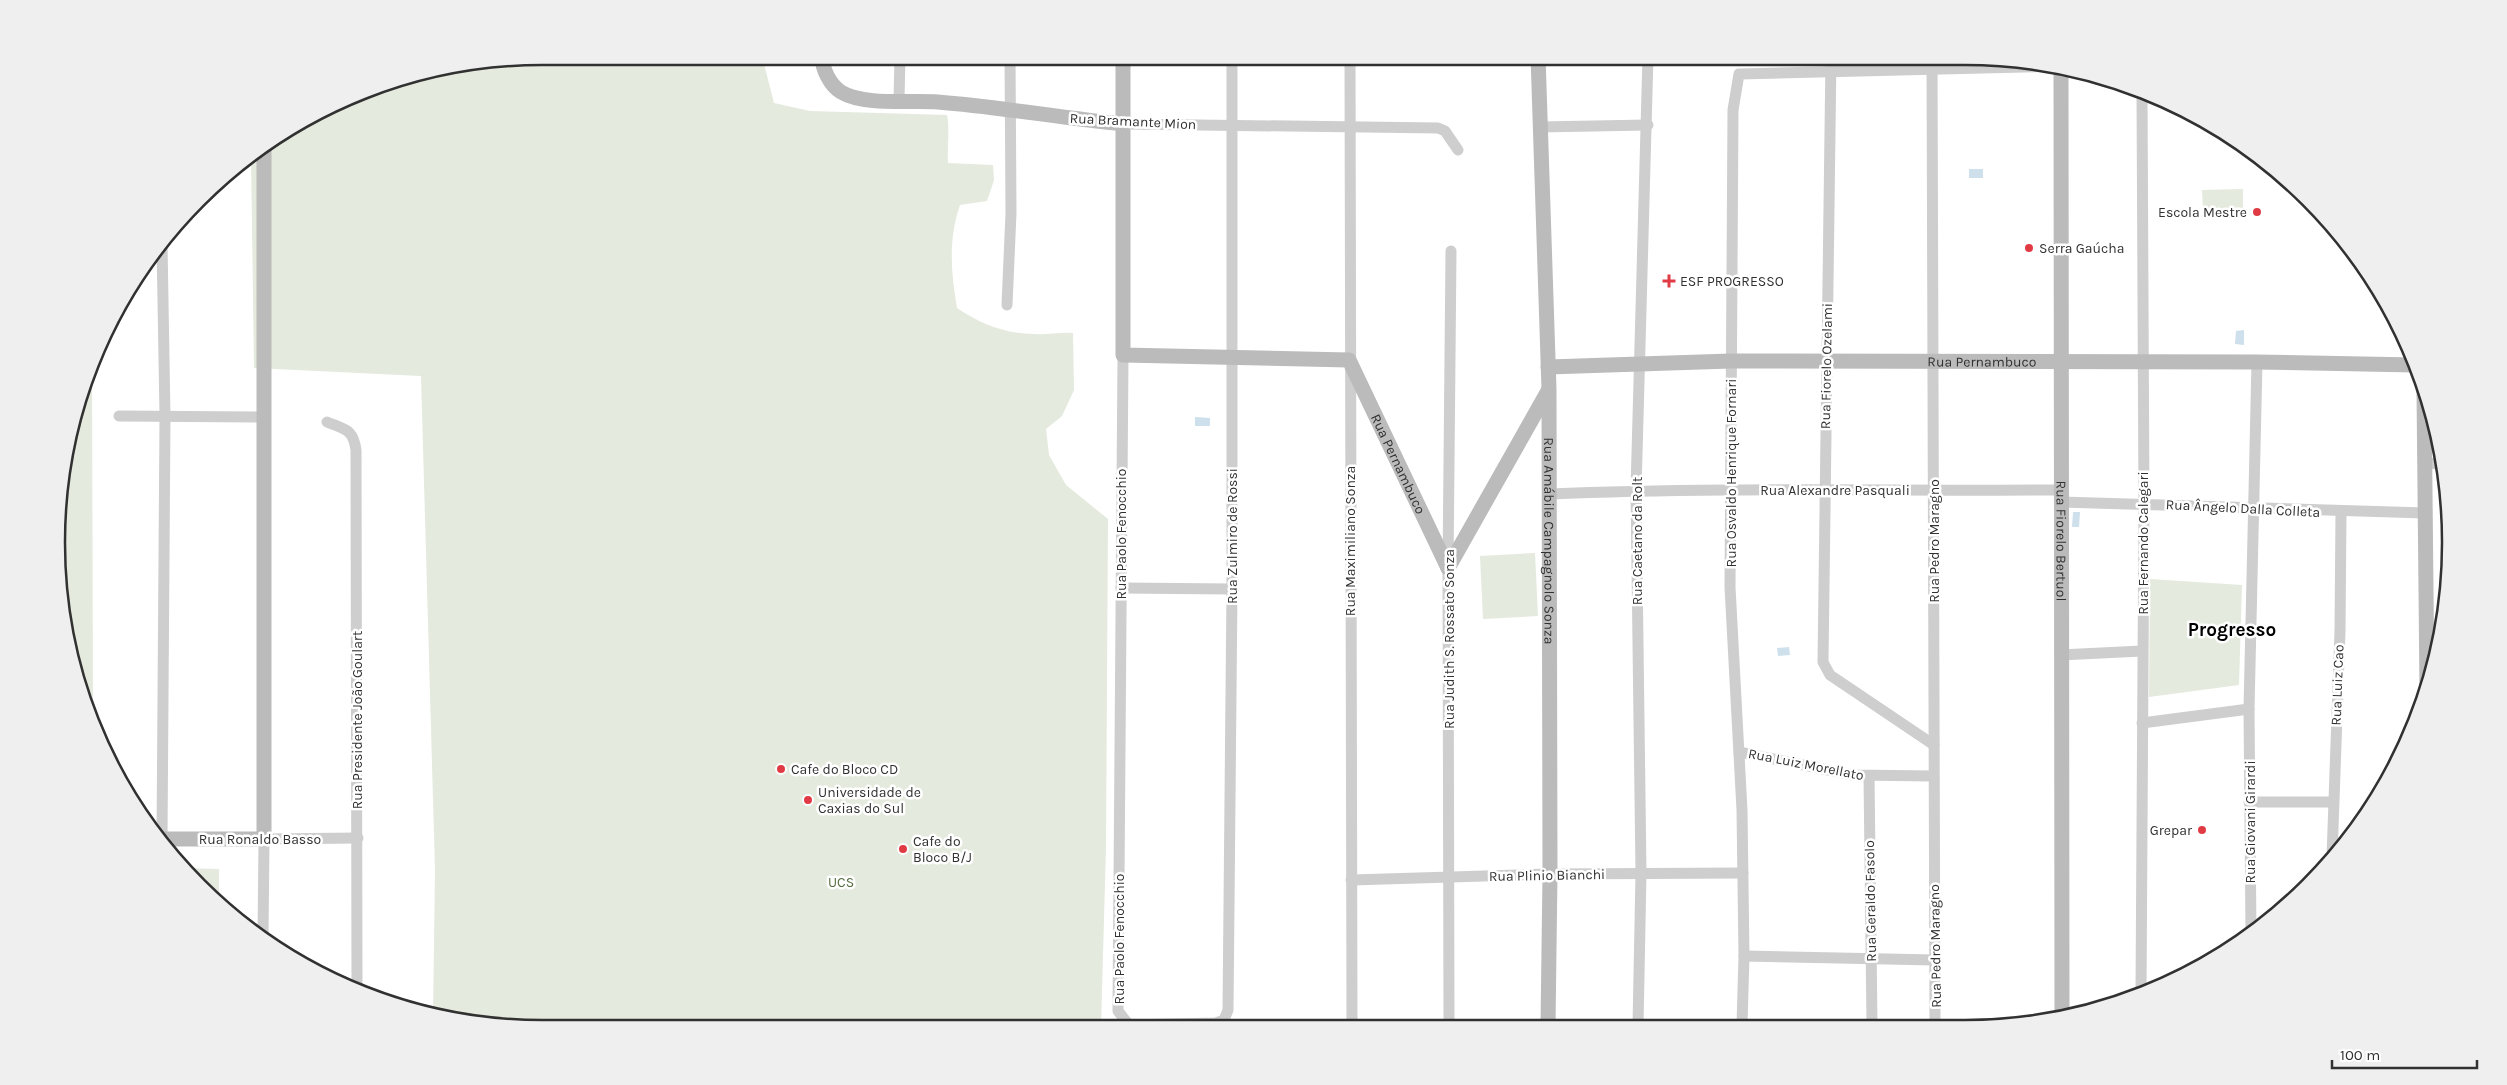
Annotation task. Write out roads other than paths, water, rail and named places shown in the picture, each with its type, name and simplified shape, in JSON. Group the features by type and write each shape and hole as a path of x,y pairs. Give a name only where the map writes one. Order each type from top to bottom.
{"street":[{"name":"Rua Bramante Mion","path":"822,65 829,80 840,92 860,99 940,102 1124,124 1438,128 1444,131 1458,150"},
{"path":"899,100 900,65"},
{"path":"1007,305 1011,213 1010,65"},
{"name":"Rua Paolo Fenocchio","path":"1123,65 1118,1011 1124,1020"},
{"name":"Rua Zulmiro de Rossi","path":"1227,1016 1232,589 1232,65"},
{"name":"Rua Maximiliano Sonza","path":"1350,65 1349,360 1352,1020"},
{"name":"Rua Amábile Campagnolo Sonza","path":"1538,65 1549,389 1550,874 1548,1020"},
{"name":"Rua Caetano da Rolt","path":"1638,1020 1641,873 1636,490 1648,125 1648,65"},
{"name":"Rua Fiorelo Ozelami","path":"1830,65 1823,662 1830,675 1934,745"},
{"name":"Rua Pedro Maragno","path":"1932,65 1935,361 1933,776 1935,1020"},
{"path":"1830,73 2012,68"},
{"name":"Rua Osvaldo Henrique Fornari","path":"1742,1020 1743,873 1739,752 1730,596 1733,110 1739,74 1830,73"},
{"name":"Rua Fiorelo Bertuol","path":"2060,74 2062,1010"},
{"name":"Rua Fernando Calegari","path":"2141,986 2144,503 2142,99"},
{"path":"1539,127 1648,125"},
{"path":"263,929 264,155"},
{"name":"Rua Judith S. Rossato Sonza","path":"1449,1020 1448,568 1451,251"},
{"path":"161,829 165,416 162,254"},
{"path":"1123,355 1349,360"},
{"name":"Rua Pernambuco","path":"1349,360 1448,568"},
{"name":"Rua Pernambuco","path":"1548,367 1732,361 2144,361 2408,365"},
{"name":"Rua Giovani Girardi","path":"2250,925 2249,709 2257,362"},
{"path":"1448,568 1549,389"},
{"path":"2424,412 2426,666"},
{"path":"119,416 263,417"},
{"name":"Rua Presidente João Goulart","path":"327,422 350,432 354,437 356,450 357,983"},
{"path":"2424,463 2435,464"},
{"name":"Rua Alexandre Pasquali","path":"1549,494 1636,490 1732,489 1934,491 2061,496"},
{"name":"Rua Ângelo Dalla Colleta","path":"2061,496 2253,509 2425,513"},
{"name":"Rua Luiz Cao","path":"2332,847 2340,631 2340,512"},
{"path":"1121,588 1232,589"},
{"path":"2060,655 2142,651"},
{"path":"2142,723 2249,709"},
{"name":"Rua Luiz Morellato","path":"1739,752 1868,776 1933,776"},
{"name":"Rua Geraldo Fasolo","path":"1868,776 1872,1020"},
{"path":"2249,802 2333,802"},
{"name":"Rua Ronaldo Basso","path":"169,839 358,838"},
{"name":"Rua Plinio Bianchi","path":"1351,880 1550,874 1743,873"},
{"path":"1744,956 1934,960"},
{"name":"Rua Paolo Fenocchio","path":"1221,1020 1227,1016"}],"water":[{"path":"1969,169 1983,169 1983,178 1969,178"},
{"path":"2244,330 2244,345 2235,344 2236,331"},
{"path":"1195,417 1210,418 1210,426 1195,426"},
{"path":"2073,512 2080,512 2079,527 2072,527"},
{"path":"1789,647 1790,655 1778,656 1777,648"}],"place":[{"name":"Escola Mestre","path":"2257,212"},
{"name":"Serra Gaúcha","path":"2029,248"},
{"name":"ESF PROGRESSO","path":"1669,281"},
{"name":"Cafe do Bloco CD","path":"781,769"},
{"name":"Universidade de Caxias do Sul","path":"808,800"},
{"name":"Grepar","path":"2202,830"},
{"name":"Cafe do Bloco B/J","path":"903,849"}],"district":[{"name":"Progresso","path":"2232,629"}],"park label":[{"name":"UCS","path":"841,882"}]}
